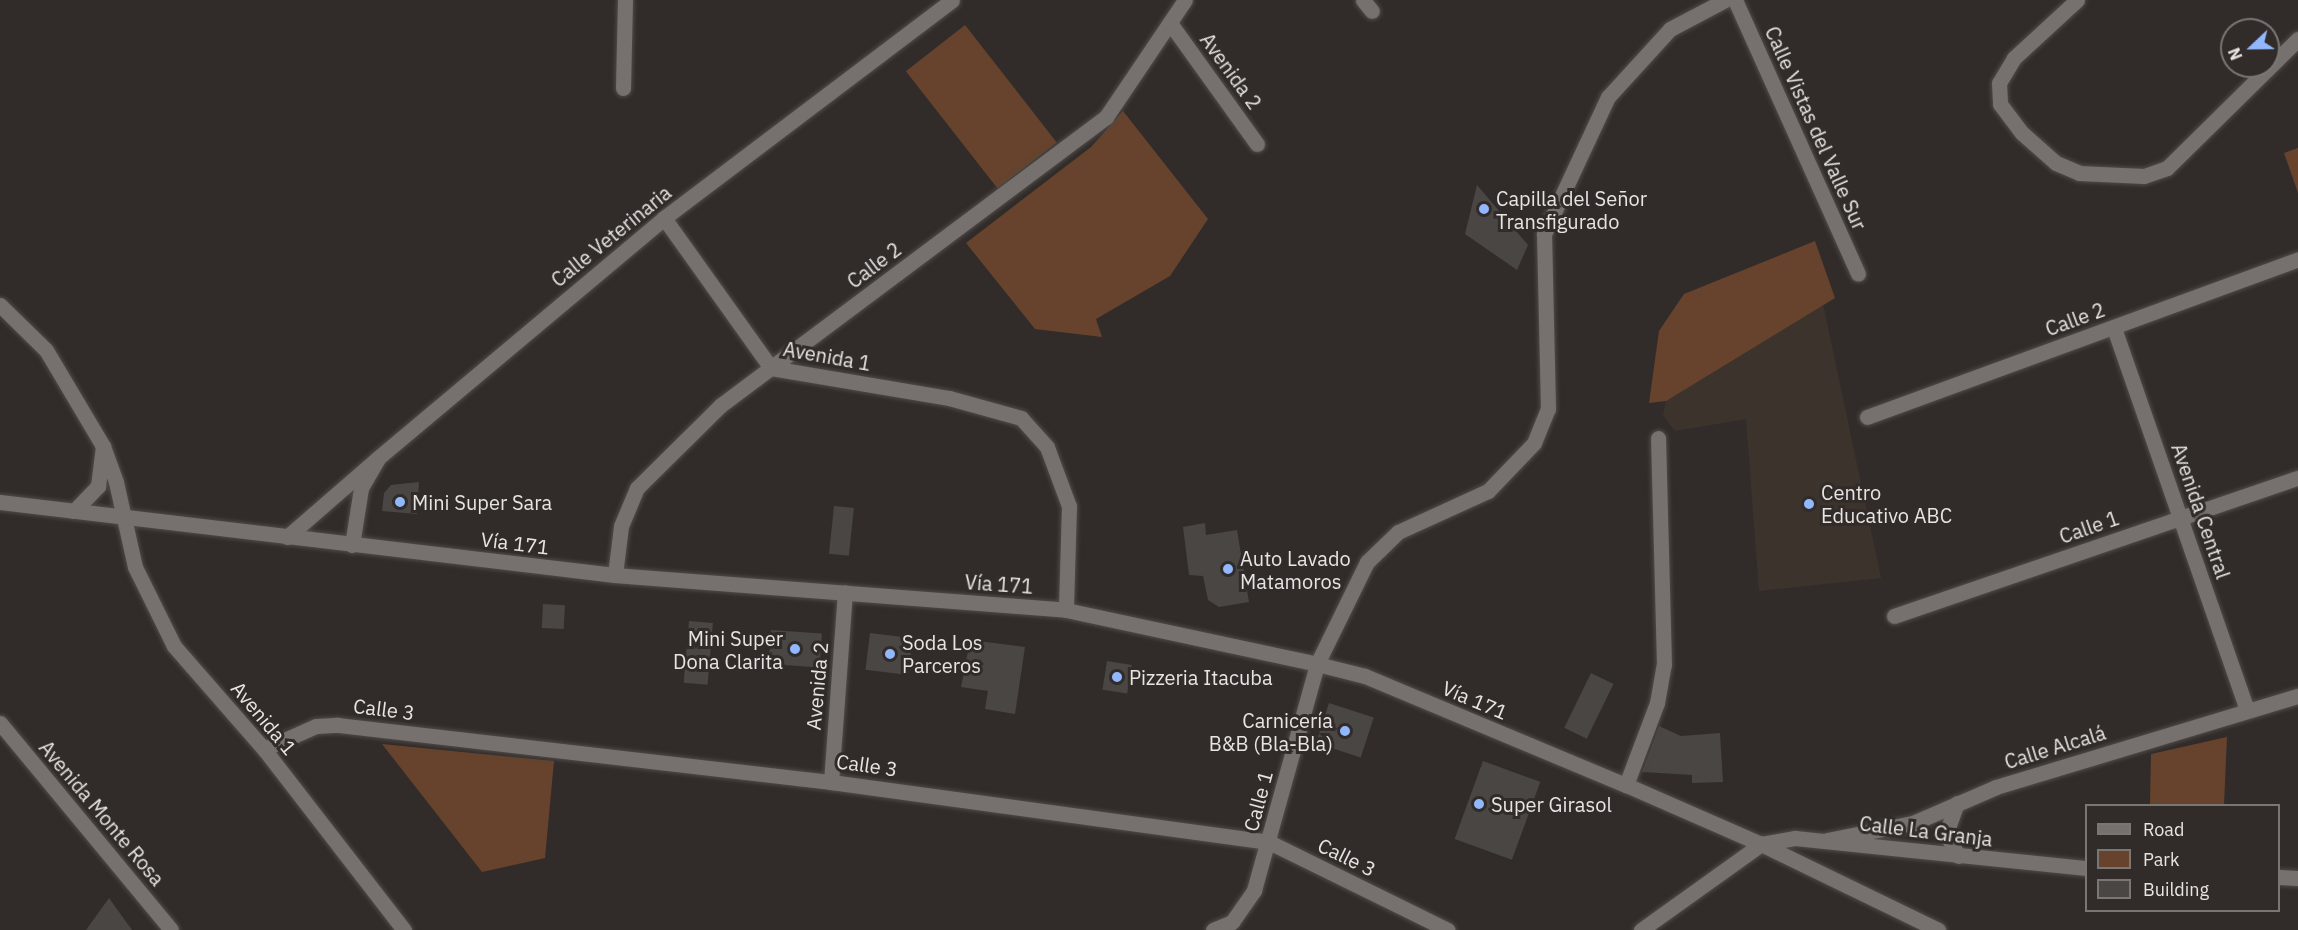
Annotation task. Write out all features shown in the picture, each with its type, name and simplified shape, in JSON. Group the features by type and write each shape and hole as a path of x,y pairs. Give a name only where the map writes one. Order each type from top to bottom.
{"street":[{"path":"623,88 625,0"},
{"name":"Calle Veterinaria","path":"352,545 361,488 378,458 663,219 952,0"},
{"name":"Calle 2","path":"615,575 621,526 637,488 721,405 1106,117 1185,0"},
{"name":"Calle 1","path":"1213,930 1232,922 1254,890 1317,664 1367,562 1398,532 1488,491 1513,470 1534,443 1548,410 1544,234 1564,185 1608,97 1670,29 1725,0"},
{"name":"Calle Vistas del Valle Sur","path":"1735,0 1858,274"},
{"path":"2077,0 2014,58 1999,83 2000,104 2022,134 2056,163 2079,173 2144,176 2167,168 2192,147 2298,39"},
{"name":"Avenida 2","path":"1170,23 1257,144"},
{"name":"Avenida 1","path":"663,219 771,368 949,398 1021,418 1047,447 1069,506 1066,610"},
{"name":"Calle 2","path":"1867,417 2298,259"},
{"name":"Avenida 1","path":"0,304 46,350 103,446 125,517 135,567 174,646 264,749 404,930"},
{"name":"Avenida Central","path":"2114,327 2247,709"},
{"path":"1626,785 1657,703 1664,665 1658,438"},
{"path":"74,511 98,486 103,446"},
{"path":"287,537 378,458"},
{"name":"Calle 1","path":"1894,616 2298,478"},
{"name":"Vía 171","path":"0,502 615,575 1066,610 1317,664 1365,676 1626,785 1761,844 1938,930"},
{"name":"Avenida 2","path":"831,782 845,593"},
{"name":"Calle Alcalá","path":"1827,840 1913,823 1957,803 2247,709 2298,696"},
{"name":"Avenida Monte Rosa","path":"0,723 171,930"},
{"name":"Calle 3","path":"264,749 316,726 338,725 831,782 1269,842 1448,930"},
{"path":"1957,803 1946,834 1958,856"},
{"name":"Calle La Granja","path":"1761,844 1795,838 1827,840 1958,856 2085,868"},
{"path":"1641,930 1761,844"},
{"path":"2280,877 2298,878"}],"shaded area":[{"name":"Centro Educativo ABC","path":"1823,304 1881,578 1759,591 1746,419 1675,431 1663,415 1666,401 1675,389"}],"green space":[{"path":"965,25 1057,142 998,189 906,71"},
{"path":"1123,111 1208,219 1170,276 1096,319 1102,337 1035,329 966,243 1091,147"},
{"path":"2298,148 2298,193 2284,153"},
{"path":"1815,241 1835,298 1666,401 1649,403 1659,331 1684,294"},
{"path":"2227,737 2224,804 2150,804 2151,754"},
{"path":"382,744 554,761 545,858 482,872"}],"building":[{"name":"Capilla del Señor Transfigurado","path":"1477,185 1528,245 1517,270 1465,234"},
{"name":"Mini Super Sara","path":"419,482 417,514 382,511 384,493 391,485"},
{"path":"834,506 854,508 849,556 829,554"},
{"name":"Auto Lavado Matamoros","path":"1205,523 1206,535 1237,530 1249,602 1219,607 1208,600 1203,576 1189,575 1183,527"},
{"path":"543,604 565,605 564,629 542,628"},
{"path":"689,621 713,623 708,685 684,683"},
{"name":"Mini Super Dona Clarita","path":"771,630 822,634 820,667 769,664"},
{"name":"Soda Los Parceros","path":"870,633 913,638 908,675 865,670"},
{"path":"970,640 1025,647 1015,714 985,709 988,691 961,687"},
{"name":"Pizzeria Itacuba","path":"1107,661 1132,665 1127,694 1102,690"},
{"path":"1591,673 1613,684 1587,739 1564,728"},
{"name":"Carnicería B&B (Bla-Bla)","path":"1329,703 1374,718 1361,757 1316,743"},
{"path":"1659,726 1681,736 1720,733 1723,782 1692,783 1692,775 1642,772"},
{"path":"1483,761 1540,782 1512,860 1455,839"},
{"path":"109,898 132,930 86,930"}],"place":[{"name":"Capilla del Señor Transfigurado","path":"1484,209"},
{"name":"Mini Super Sara","path":"400,502"},
{"name":"Centro Educativo ABC","path":"1809,504"},
{"name":"Auto Lavado Matamoros","path":"1228,569"},
{"name":"Mini Super Dona Clarita","path":"795,649"},
{"name":"Soda Los Parceros","path":"890,654"},
{"name":"Pizzeria Itacuba","path":"1117,677"},
{"name":"Carnicería B&B (Bla-Bla)","path":"1345,731"},
{"name":"Super Girasol","path":"1479,804"}]}
